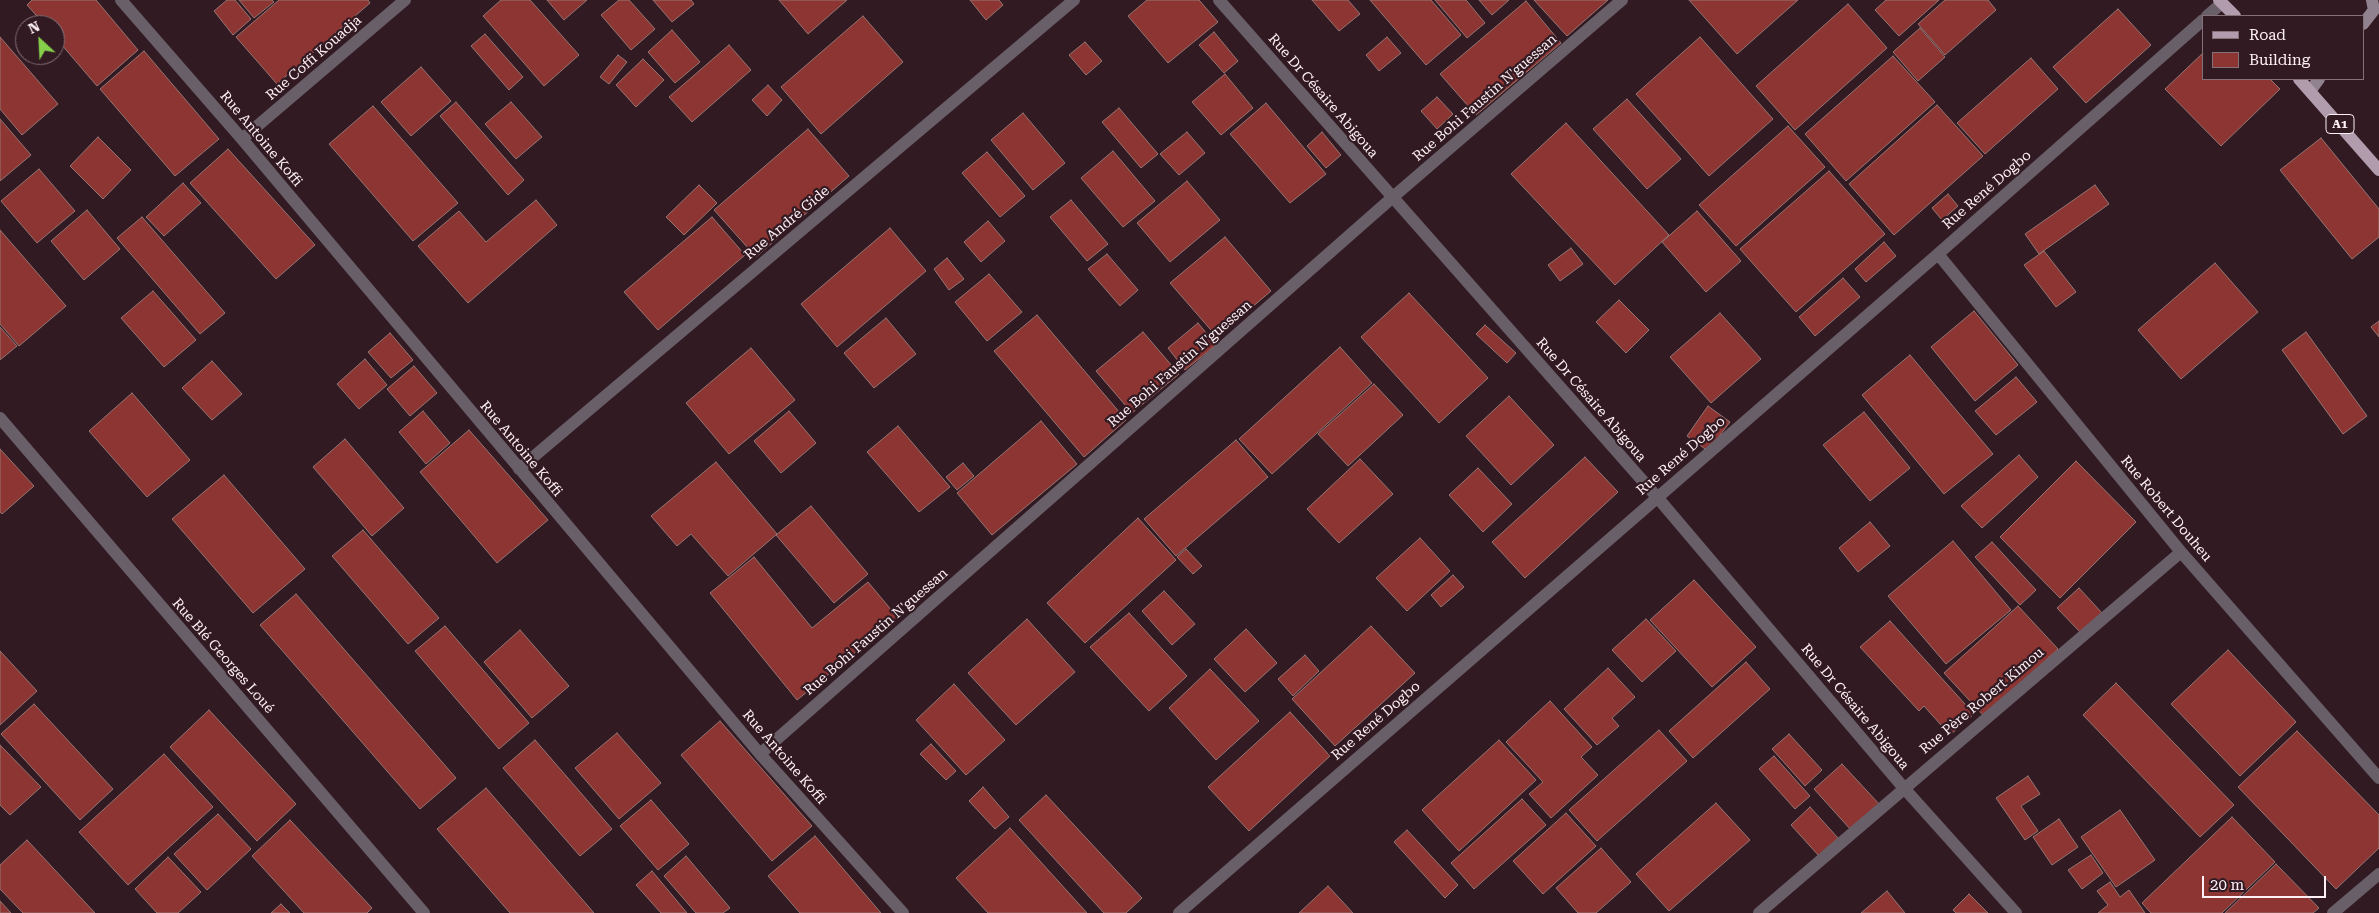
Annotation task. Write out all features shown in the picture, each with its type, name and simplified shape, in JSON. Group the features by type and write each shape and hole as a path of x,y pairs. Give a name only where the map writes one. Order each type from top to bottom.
{"main road":[{"path":"2220,2 2234,15"},
{"name":"A1","path":"2300,80 2311,90 2379,170"}],"street":[{"name":"Rue Antoine Koffi","path":"121,0 242,139 760,754 903,913"},
{"name":"Rue Coffi Kouadja","path":"242,139 405,0"},
{"name":"Rue André Gide","path":"519,469 1074,0"},
{"name":"Rue Dr Césaire Abigoua","path":"1218,0 1656,497 1904,788 2016,913"},
{"name":"Rue Bohi Faustin N'guessan","path":"760,754 1393,197 1622,0"},
{"path":"2364,23 2374,10 2372,0"},
{"path":"2208,15 2220,2"},
{"name":"Rue René Dogbo","path":"1179,913 1938,254 2202,21"},
{"path":"2311,90 2318,80"},
{"name":"Rue Robert Douheu","path":"1938,254 2181,552 2379,778"},
{"name":"Rue Blé Georges Loué","path":"0,418 424,913"},
{"name":"Rue Père Robert Kimou","path":"1759,913 2181,552"},
{"path":"2333,913 2379,874"}],"building":[{"path":"32,0 96,0 138,50 97,86 65,49 65,15 36,15 27,5"},
{"path":"227,0 235,0 251,19 233,35 214,11"},
{"path":"239,0 272,0 274,2 254,18"},
{"path":"279,0 368,0 370,3 277,84 236,37"},
{"path":"501,0 530,0 579,55 544,86 483,16"},
{"path":"547,0 587,0 564,20"},
{"path":"619,0 629,0 655,29 631,50 601,15"},
{"path":"653,0 691,0 694,4 672,22"},
{"path":"779,0 847,0 808,34"},
{"path":"970,0 999,0 1003,5 986,20"},
{"path":"1147,0 1199,0 1218,22 1168,63 1128,16"},
{"path":"1312,0 1348,0 1360,14 1339,31"},
{"path":"1370,0 1431,0 1461,35 1426,65"},
{"path":"1435,0 1466,0 1485,23 1467,38"},
{"path":"1479,0 1509,0 1492,15"},
{"path":"1534,0 1608,0 1567,36"},
{"path":"1689,0 1798,0 1737,54"},
{"path":"1886,0 1939,0 1899,36 1875,10"},
{"path":"1945,0 1988,0 1996,10 1945,55 1918,24"},
{"path":"1526,1 1561,43 1476,115 1440,74"},
{"path":"1848,4 1887,48 1795,130 1756,86"},
{"path":"2118,9 2151,45 2086,103 2053,67"},
{"path":"863,16 903,62 821,134 781,87"},
{"path":"1920,28 1945,57 1918,81 1893,52"},
{"path":"672,30 700,62 675,83 648,52"},
{"path":"1214,32 1238,61 1224,73 1199,45"},
{"path":"485,34 523,77 509,90 471,46"},
{"path":"0,37 15,54 15,65 24,65 58,104 22,135 0,109"},
{"path":"1387,37 1401,53 1379,71 1366,55"},
{"path":"1700,37 1773,119 1709,176 1636,94"},
{"path":"1085,42 1102,61 1086,75 1069,55"},
{"path":"729,45 751,70 692,122 669,97"},
{"path":"144,51 219,139 175,176 100,89"},
{"path":"2202,54 2202,80 2271,80 2280,89 2221,146 2165,89"},
{"path":"618,55 627,62 609,84 600,77"},
{"path":"1893,56 1935,102 1846,181 1805,134"},
{"path":"2031,58 2058,89 1985,154 1957,123"},
{"path":"643,59 664,80 636,107 616,85"},
{"path":"421,67 451,101 411,136 381,102"},
{"path":"1225,74 1253,108 1221,135 1192,102"},
{"path":"768,85 782,100 767,116 752,100"},
{"path":"1437,97 1453,114 1437,129 1421,111"},
{"path":"1627,99 1681,159 1647,189 1593,129"},
{"path":"456,102 524,180 508,195 440,116"},
{"path":"511,102 542,137 516,159 485,124"},
{"path":"1266,103 1326,174 1290,203 1230,134"},
{"path":"1937,105 1983,156 1894,235 1849,184"},
{"path":"373,106 458,203 413,241 329,144"},
{"path":"1119,108 1158,154 1141,168 1102,122"},
{"path":"1023,113 1065,163 1033,190 991,140"},
{"path":"0,119 31,155 0,181"},
{"path":"1566,123 1669,235 1615,285 1511,174"},
{"path":"1788,126 1825,167 1736,246 1699,205"},
{"path":"808,129 849,176 756,257 714,210"},
{"path":"1187,132 1205,153 1179,175 1160,154"},
{"path":"1322,132 1341,155 1326,168 1307,146"},
{"path":"98,137 131,170 103,199 70,166"},
{"path":"2321,138 2379,209 2379,237 2352,259 2280,170"},
{"path":"228,149 315,245 276,279 190,183"},
{"path":"1113,151 1155,201 1123,227 1081,178"},
{"path":"987,152 1025,196 1000,217 962,173"},
{"path":"39,169 75,211 37,243 1,201"},
{"path":"1829,171 1885,234 1796,312 1740,249"},
{"path":"1187,181 1220,220 1170,262 1137,223"},
{"path":"183,183 201,203 164,236 146,217"},
{"path":"699,185 717,203 684,235 666,217"},
{"path":"2095,185 2109,204 2039,254 2025,234"},
{"path":"1948,194 1958,206 1942,220 1932,208"},
{"path":"536,200 557,225 468,303 418,246 459,211 486,242"},
{"path":"1071,200 1108,244 1087,261 1050,217"},
{"path":"87,210 120,249 84,280 51,241"},
{"path":"1697,211 1741,261 1706,292 1662,242"},
{"path":"142,217 225,313 200,334 117,238"},
{"path":"712,217 745,255 658,330 624,292"},
{"path":"988,221 1005,241 981,262 964,242"},
{"path":"890,228 926,271 837,347 801,304"},
{"path":"0,230 66,306 19,346 0,324"},
{"path":"1225,237 1271,291 1217,337 1170,283"},
{"path":"1884,242 1896,256 1866,282 1855,269"},
{"path":"1571,248 1583,264 1560,281 1548,265"},
{"path":"2044,251 2076,292 2056,307 2024,265"},
{"path":"1107,254 1138,290 1120,306 1088,269"},
{"path":"947,258 964,279 949,290 934,269"},
{"path":"2215,263 2258,312 2181,379 2138,330"},
{"path":"989,274 1022,312 987,341 955,302"},
{"path":"1843,278 1860,297 1815,336 1799,317"},
{"path":"153,291 196,340 164,367 121,318"},
{"path":"1409,293 1488,378 1439,423 1361,337"},
{"path":"1619,300 1649,330 1626,353 1596,322"},
{"path":"1974,311 2018,365 1975,401 1931,347"},
{"path":"1720,313 1761,359 1711,403 1670,357"},
{"path":"1037,315 1126,420 1084,457 994,351"},
{"path":"886,318 916,354 874,388 844,353"},
{"path":"2379,321 2379,337 2371,327"},
{"path":"1198,323 1216,345 1185,370 1168,348"},
{"path":"1485,325 1516,353 1507,363 1476,334"},
{"path":"0,327 17,346 0,360"},
{"path":"1143,332 1179,374 1132,413 1096,371"},
{"path":"2306,332 2367,416 2343,434 2282,350"},
{"path":"390,333 413,360 391,378 368,352"},
{"path":"1340,347 1372,383 1272,474 1239,439"},
{"path":"751,348 795,400 729,454 686,403"},
{"path":"1910,355 1993,454 1944,494 1862,395"},
{"path":"365,359 387,385 359,409 337,384"},
{"path":"212,361 242,394 212,420 182,388"},
{"path":"414,366 437,393 410,416 387,389"},
{"path":"2016,377 2037,402 1996,435 1975,411"},
{"path":"1374,384 1403,415 1348,466 1318,434"},
{"path":"132,393 190,460 147,497 89,431"},
{"path":"1509,396 1554,445 1511,485 1466,436"},
{"path":"1708,406 1730,422 1708,451 1687,436"},
{"path":"423,411 450,443 426,464 399,432"},
{"path":"789,411 816,443 781,473 754,441"},
{"path":"1864,412 1910,468 1870,501 1823,445"},
{"path":"1041,421 1077,464 992,535 957,493"},
{"path":"898,426 950,487 919,512 867,452"},
{"path":"469,430 548,520 497,563 420,472"},
{"path":"345,439 404,508 372,536 313,467"},
{"path":"1236,440 1268,477 1176,556 1144,519"},
{"path":"0,449 34,486 2,514 0,512"},
{"path":"2019,455 2038,477 1982,528 1961,506"},
{"path":"1585,457 1618,492 1525,578 1492,542"},
{"path":"1360,459 1393,494 1339,543 1307,509"},
{"path":"2076,461 2136,522 2060,598 2000,537"},
{"path":"716,462 777,534 728,576 691,534 677,546 651,516"},
{"path":"963,463 974,476 957,490 946,477"},
{"path":"1478,468 1512,504 1483,532 1449,495"},
{"path":"224,475 305,569 253,613 172,519"},
{"path":"811,506 868,574 834,603 776,535"},
{"path":"1138,518 1176,560 1085,643 1047,603"},
{"path":"1870,522 1890,546 1858,572 1839,548"},
{"path":"363,530 439,618 408,644 332,556"},
{"path":"1420,538 1450,571 1407,611 1376,578"},
{"path":"1953,541 2011,610 1946,664 1888,596"},
{"path":"1992,542 2036,590 2020,605 1975,557"},
{"path":"1186,549 1202,566 1193,574 1177,557"},
{"path":"754,557 812,628 868,582 898,618 797,700 710,593"},
{"path":"1453,575 1464,587 1441,607 1431,595"},
{"path":"1694,580 1756,647 1712,687 1650,620"},
{"path":"2079,588 2102,613 2081,633 2057,608"},
{"path":"1164,591 1195,624 1172,645 1142,611"},
{"path":"296,594 456,778 420,809 260,625"},
{"path":"2018,606 2058,649 1984,716 1944,673"},
{"path":"1129,613 1187,676 1149,711 1090,647"},
{"path":"1027,619 1075,672 1016,725 968,673"},
{"path":"1646,619 1676,651 1642,682 1612,650"},
{"path":"1890,621 1974,714 1950,735 1924,706 1919,711 1860,647"},
{"path":"445,626 529,723 499,749 415,651"},
{"path":"1371,626 1415,673 1335,746 1292,699"},
{"path":"1246,629 1277,663 1245,692 1214,659"},
{"path":"520,630 569,686 532,718 484,662"},
{"path":"2228,650 2296,722 2240,776 2171,704"},
{"path":"0,651 37,691 0,725"},
{"path":"1305,655 1319,671 1293,696 1278,679"},
{"path":"1746,662 1770,689 1693,758 1669,731"},
{"path":"1608,668 1635,697 1612,718 1619,726 1597,745 1564,709"},
{"path":"1210,669 1259,721 1216,760 1169,708"},
{"path":"2116,683 2234,805 2200,837 2083,715"},
{"path":"954,684 1005,740 966,775 916,720"},
{"path":"1550,701 1592,747 1581,757 1598,775 1551,818 1529,794 1543,782 1506,742"},
{"path":"34,704 113,789 80,820 1,734"},
{"path":"209,710 296,804 257,841 170,747"},
{"path":"1290,712 1330,756 1249,831 1208,787"},
{"path":"720,721 812,826 772,861 681,755"},
{"path":"1659,730 1687,761 1597,841 1569,810"},
{"path":"2297,731 2379,815 2379,848 2336,889 2238,787"},
{"path":"617,733 661,783 619,819 575,768"},
{"path":"1789,734 1822,770 1805,786 1772,749"},
{"path":"535,740 612,829 580,856 503,768"},
{"path":"1499,740 1536,780 1459,851 1422,810"},
{"path":"931,744 956,771 946,780 920,754"},
{"path":"0,745 41,787 10,815 0,805"},
{"path":"164,754 213,807 128,885 79,832"},
{"path":"1774,756 1810,796 1795,809 1759,769"},
{"path":"1842,764 1880,805 1851,830 1814,789"},
{"path":"2028,776 2040,794 2021,806 2038,831 2025,840 1996,798"},
{"path":"983,787 1009,817 995,829 969,801"},
{"path":"486,788 594,913 510,913 437,829"},
{"path":"1046,795 1142,898 1126,913 1104,913 1019,820"},
{"path":"1522,799 1546,825 1474,889 1451,863"},
{"path":"651,800 689,844 658,870 620,826"},
{"path":"1716,803 1750,840 1669,911 1636,874"},
{"path":"1810,807 1838,838 1819,856 1791,825"},
{"path":"2120,810 2155,860 2116,887 2081,837"},
{"path":"1566,813 1596,846 1543,894 1513,861"},
{"path":"218,814 251,849 207,890 174,854"},
{"path":"2232,817 2275,862 2222,913 2151,913 2142,903"},
{"path":"2059,819 2078,847 2052,865 2033,837"},
{"path":"290,820 372,908 367,913 304,913 252,856"},
{"path":"1010,828 1087,913 988,913 956,878"},
{"path":"1407,830 1458,885 1445,898 1394,842"},
{"path":"815,836 881,913 800,913 768,876"},
{"path":"27,840 95,913 23,913 0,889 0,865"},
{"path":"1601,848 1631,882 1596,913 1578,913 1556,888"},
{"path":"2091,855 2103,873 2082,889 2068,870"},
{"path":"686,856 730,908 723,913 696,913 664,876"},
{"path":"168,857 201,892 178,913 157,913 135,889"},
{"path":"2276,864 2319,908 2313,913 2225,913"},
{"path":"652,871 687,913 661,913 636,885"},
{"path":"2110,882 2120,897 2129,890 2145,913 2098,913 2108,905 2097,891"},
{"path":"1328,886 1353,913 1299,913"},
{"path":"1887,891 1905,913 1861,913"},
{"path":"1969,894 1988,913 1956,913 1953,910"},
{"path":"0,901 11,913 0,913"},
{"path":"281,904 290,913 271,913"}]}
